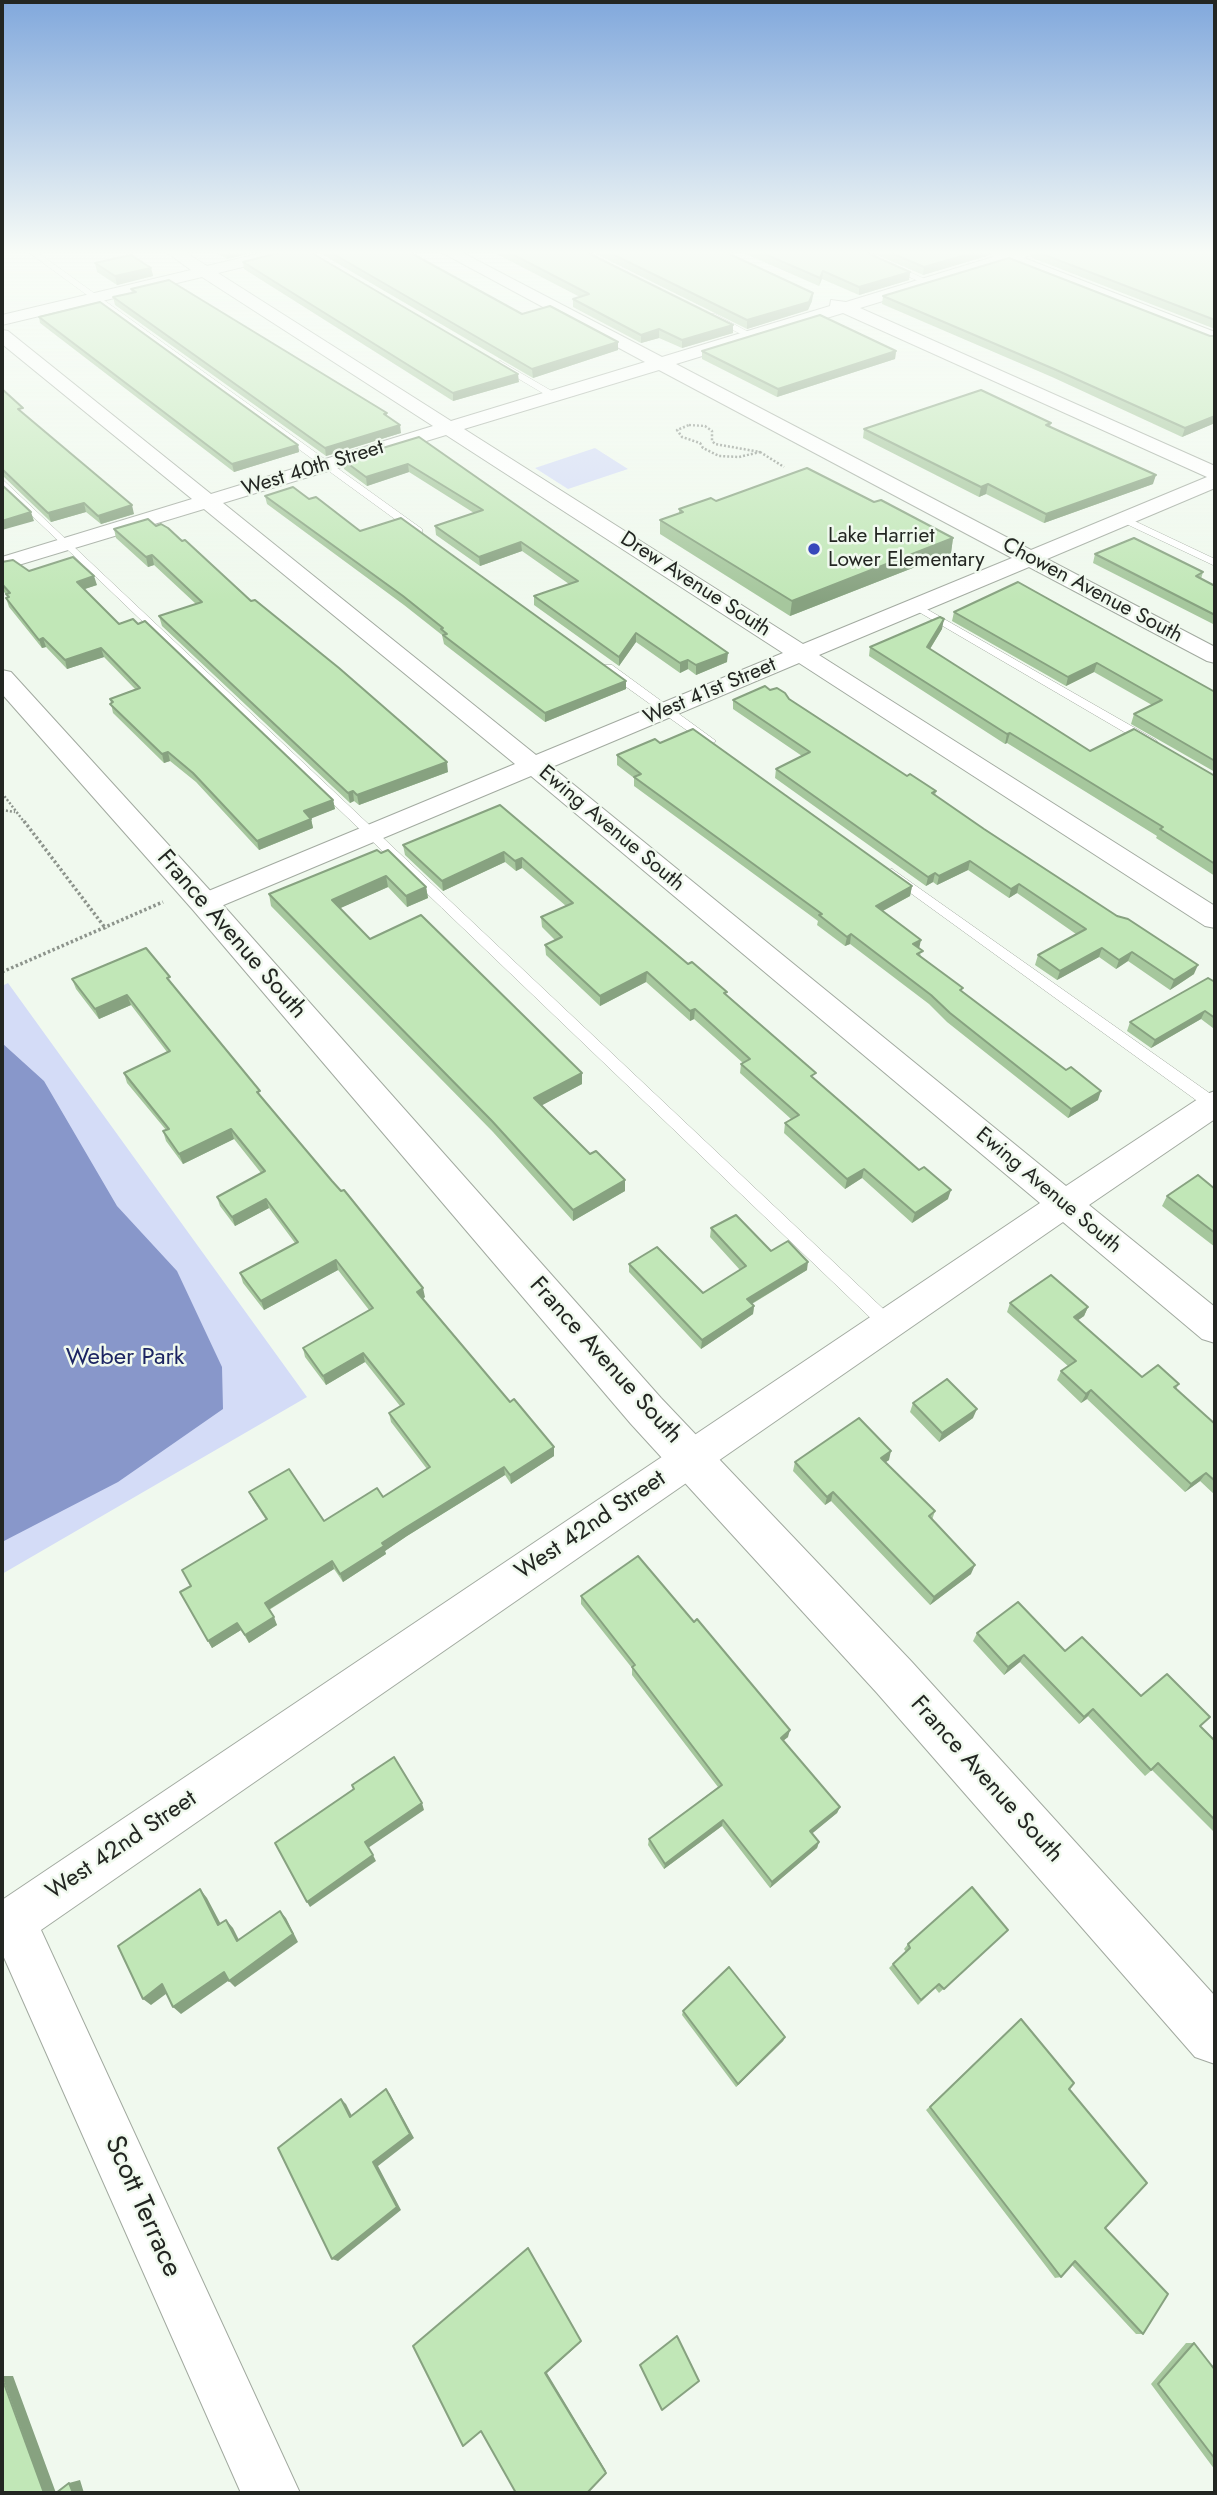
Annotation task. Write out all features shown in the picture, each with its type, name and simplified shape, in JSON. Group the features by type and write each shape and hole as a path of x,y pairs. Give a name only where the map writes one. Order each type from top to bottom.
{"main road":[{"name":"France Avenue South","path":"2,678 690,1457 894,1677 1215,2037"}],"street":[{"name":"Ewing Avenue South","path":"43,368 534,766 1215,1328"},
{"name":"Drew Avenue South","path":"356,368 1215,919"},
{"name":"West 40th Street","path":"2,564 643,368"},
{"name":"Chowen Avenue South","path":"671,368 1215,656"},
{"path":"982,368 1215,473"},
{"name":"West 41st Street","path":"204,904 1215,481"},
{"name":"West 42nd Street","path":"7,1924 1214,1103"},
{"name":"Scott Terrace","path":"7,1924 271,2493"}],"lane":[{"path":"192,368 427,537"},
{"path":"507,368 554,396"},
{"path":"2,482 887,1323"},
{"path":"1125,519 1215,563"},
{"path":"916,606 1168,752"},
{"path":"595,659 717,746"},
{"path":"884,867 1214,1103"}],"path":[{"path":"760,452 739,457 719,456 703,449 700,443 682,437 677,430 689,425 705,426 712,431 712,441 715,444 760,452 784,467"},
{"path":"2,793 106,929"},
{"path":"2,810 16,812"},
{"path":"2,972 163,902"}],"green space":[{"path":"595,448 628,469 568,489 535,468"},
{"name":"Weber Park","path":"8,983 307,1397 2,1574 2,986"}],"water":[{"name":"Weber Park","path":"2,1043 44,1081 117,1206 177,1271 222,1367 223,1409 118,1482 2,1542"}],"building":[{"path":"107,368 192,368 298,445 232,464"},
{"path":"213,368 314,368 387,413 384,414 400,425 325,448"},
{"path":"414,368 509,368 518,374 453,393"},
{"path":"737,368 842,368 778,389"},
{"path":"1215,368 1215,416 1185,428 1054,369"},
{"path":"2,389 23,408 18,409 132,505 98,516 84,503 48,513 2,469"},
{"path":"981,390 1051,423 1046,425 1156,475 1046,514 988,484 981,487 864,429"},
{"path":"419,437 728,653 696,665 688,660 680,663 636,633 619,657 534,596 578,581 521,542 479,557 435,526 483,510 408,464 366,477 343,460"},
{"name":"Lake Harriet Lower Elementary","path":"807,468 874,502 881,500 953,538 792,601 660,520 683,512 679,509 711,498 716,501"},
{"path":"2,485 31,512 2,521"},
{"path":"293,487 309,499 316,497 360,531 401,518 626,681 545,713 443,635 447,634 441,629 443,628 403,596 265,496"},
{"path":"148,519 156,526 161,524 168,528 182,541 185,540 251,601 255,600 339,668 447,762 357,795 353,791 348,793 159,616 202,602 152,555 146,557 114,529"},
{"path":"1134,538 1203,572 1196,576 1215,586 1215,615 1095,554"},
{"path":"73,557 94,576 77,582 119,624 133,619 138,624 145,621 333,800 304,811 311,819 257,841 193,773 168,752 162,754 110,704 113,702 110,699 140,688 101,648 65,660 43,638 39,640 6,598 9,597 6,594 10,593 2,584 2,562 13,560 29,571"},
{"path":"1018,582 1215,692 1215,761 1134,714 1162,700 1097,663 1068,677 954,612"},
{"path":"940,617 944,619 927,647 1090,751 1134,729 1215,776 1215,864 1160,829 1163,827 1010,733 1007,734 870,647"},
{"path":"765,686 770,690 777,688 785,693 789,699 907,776 910,774 936,791 932,793 984,829 1198,965 1174,980 1132,952 1119,960 1102,948 1060,971 1038,955 1086,929 1019,884 1011,889 970,861 939,876 935,873 928,877 776,769 810,752 733,700"},
{"path":"693,729 912,886 876,906 921,940 913,944 923,951 917,954 1066,1070 1071,1067 1101,1091 1071,1109 851,934 847,937 819,915 822,914 634,777 641,774 617,755 655,739 660,743"},
{"path":"500,805 688,964 692,962 727,992 724,993 816,1073 811,1076 919,1170 924,1167 951,1190 915,1213 864,1169 847,1179 785,1123 799,1115 741,1064 750,1059 695,1009 690,1011 647,972 600,996 545,945 562,937 541,917 573,903 522,858 515,861 504,852 442,881 403,845"},
{"path":"377,850 381,853 388,850 426,887 406,896 386,876 332,900 370,939 421,915 582,1073 534,1098 590,1154 596,1151 625,1180 573,1210 492,1121 269,894"},
{"path":"146,948 170,977 167,978 260,1091 257,1092 332,1181 341,1191 344,1190 423,1288 417,1292 510,1402 514,1399 554,1447 510,1475 504,1467 382,1543 384,1546 340,1574 332,1561 265,1603 274,1617 245,1635 237,1623 208,1641 180,1592 191,1586 182,1570 267,1519 249,1492 289,1469 324,1521 377,1488 383,1497 430,1467 389,1413 404,1404 363,1353 323,1376 303,1348 373,1308 336,1260 261,1301 240,1273 298,1242 266,1199 232,1217 217,1197 265,1171 231,1129 179,1154 163,1131 169,1129 124,1073 170,1051 127,995 95,1009 72,979"},
{"path":"1208,978 1215,982 1215,1018 1205,1011 1155,1040 1130,1022"},
{"path":"1198,1175 1215,1189 1215,1233 1167,1196"},
{"path":"736,1215 771,1251 788,1241 808,1262 747,1299 754,1306 702,1340 629,1264 657,1247 703,1293 746,1266 711,1228"},
{"path":"1051,1275 1088,1307 1074,1317 1142,1377 1158,1365 1179,1384 1174,1387 1215,1424 1215,1481 1206,1473 1191,1484 1091,1390 1086,1394 1061,1371 1076,1361 1010,1303"},
{"path":"947,1379 977,1409 942,1433 913,1403"},
{"path":"859,1418 891,1451 881,1458 935,1511 929,1516 975,1565 934,1597 833,1492 827,1497 795,1462"},
{"path":"638,1556 694,1622 697,1619 790,1730 781,1738 840,1807 810,1831 819,1842 772,1882 723,1820 665,1864 649,1839 722,1785 581,1596"},
{"path":"1018,1602 1065,1651 1082,1637 1141,1696 1167,1674 1210,1717 1200,1726 1215,1741 1215,1820 1158,1763 1151,1770 1093,1709 1084,1717 1024,1655 1008,1667 977,1633"},
{"path":"394,1757 422,1803 365,1842 373,1855 307,1902 275,1843 354,1789 352,1785"},
{"path":"972,1887 1008,1930 944,1989 939,1984 921,2000 893,1964 910,1948 908,1944"},
{"path":"200,1889 218,1925 226,1920 237,1941 280,1911 293,1934 229,1981 224,1972 173,2007 162,1984 143,1999 118,1946"},
{"path":"729,1967 785,2037 738,2084 683,2011"},
{"path":"1021,2019 1074,2083 1069,2089 1147,2183 1105,2228 1168,2294 1143,2334 1075,2261 1061,2277 930,2107"},
{"path":"386,2089 410,2134 373,2162 397,2207 332,2259 278,2148 341,2099 350,2117"},
{"path":"528,2248 581,2341 545,2373 606,2473 587,2493 516,2493 481,2431 463,2446 413,2346"},
{"path":"677,2336 699,2381 662,2410 640,2365"},
{"path":"1194,2343 1215,2370 1215,2459 1158,2384"},
{"path":"2,2378 44,2493 2,2493"},
{"path":"69,2483 73,2493 56,2493"}],"place":[{"name":"Lake Harriet Lower Elementary","path":"814,549"}]}
